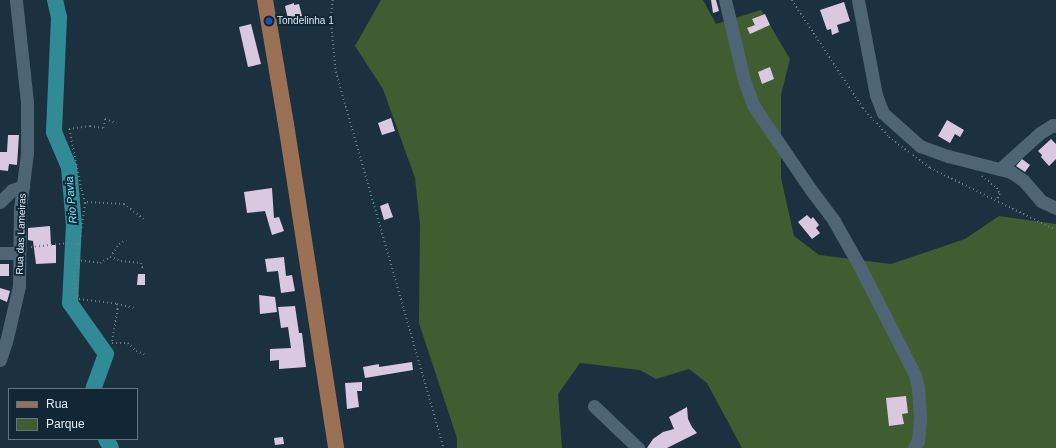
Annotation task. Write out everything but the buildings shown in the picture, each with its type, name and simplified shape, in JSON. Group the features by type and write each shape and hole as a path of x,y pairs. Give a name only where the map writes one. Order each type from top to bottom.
{"main road":[{"path":"265,0 286,124 336,448"}],"street":[{"name":"Rua das Lameiras","path":"0,360 6,342 19,286 20,209 27,153 27,106 16,0"},
{"path":"725,0 744,80 754,105 811,190 834,221 859,265 915,375 918,387 920,419 918,441 914,448"},
{"path":"858,0 876,95 883,113 920,146 948,156 1001,168 1011,172 1023,180 1041,202 1056,208"},
{"path":"1001,168 1040,133 1053,125 1056,126"},
{"path":"0,202 12,190 23,186"},
{"path":"0,253 20,252"},
{"path":"594,406 638,448"}],"path":[{"path":"333,0 331,20 336,72 444,448"},
{"path":"116,123 105,119 103,128 90,126 69,129 85,203 78,244 74,284 79,299 117,304 134,308"},
{"path":"982,176 997,188 1000,194 997,201"},
{"path":"85,203 97,201 124,204 146,220"},
{"path":"77,260 100,263 110,257 119,244 126,240"},
{"path":"20,252 42,245 67,243 78,244"},
{"path":"110,257 121,261 141,263 143,269"},
{"path":"117,304 118,309 112,343 128,343 136,352 144,354"}],"green space":[{"path":"381,0 703,0 716,24 761,10 790,59 781,95 781,178 794,236 819,255 891,264 965,239 999,216 1056,224 1056,448 742,448 707,383 689,369 656,379 640,370 580,363 558,394 562,448 457,448 457,438 419,323 420,224 415,178 383,89 355,46"}],"waterway":[{"name":"Rio Pavia","path":"55,0 59,17 54,132 69,167 74,225 70,303 106,354 93,388"},
{"name":"Rio Pavia","path":"107,440 111,448"}],"place":[{"name":"Tondelinha 1","path":"269,21"}]}
